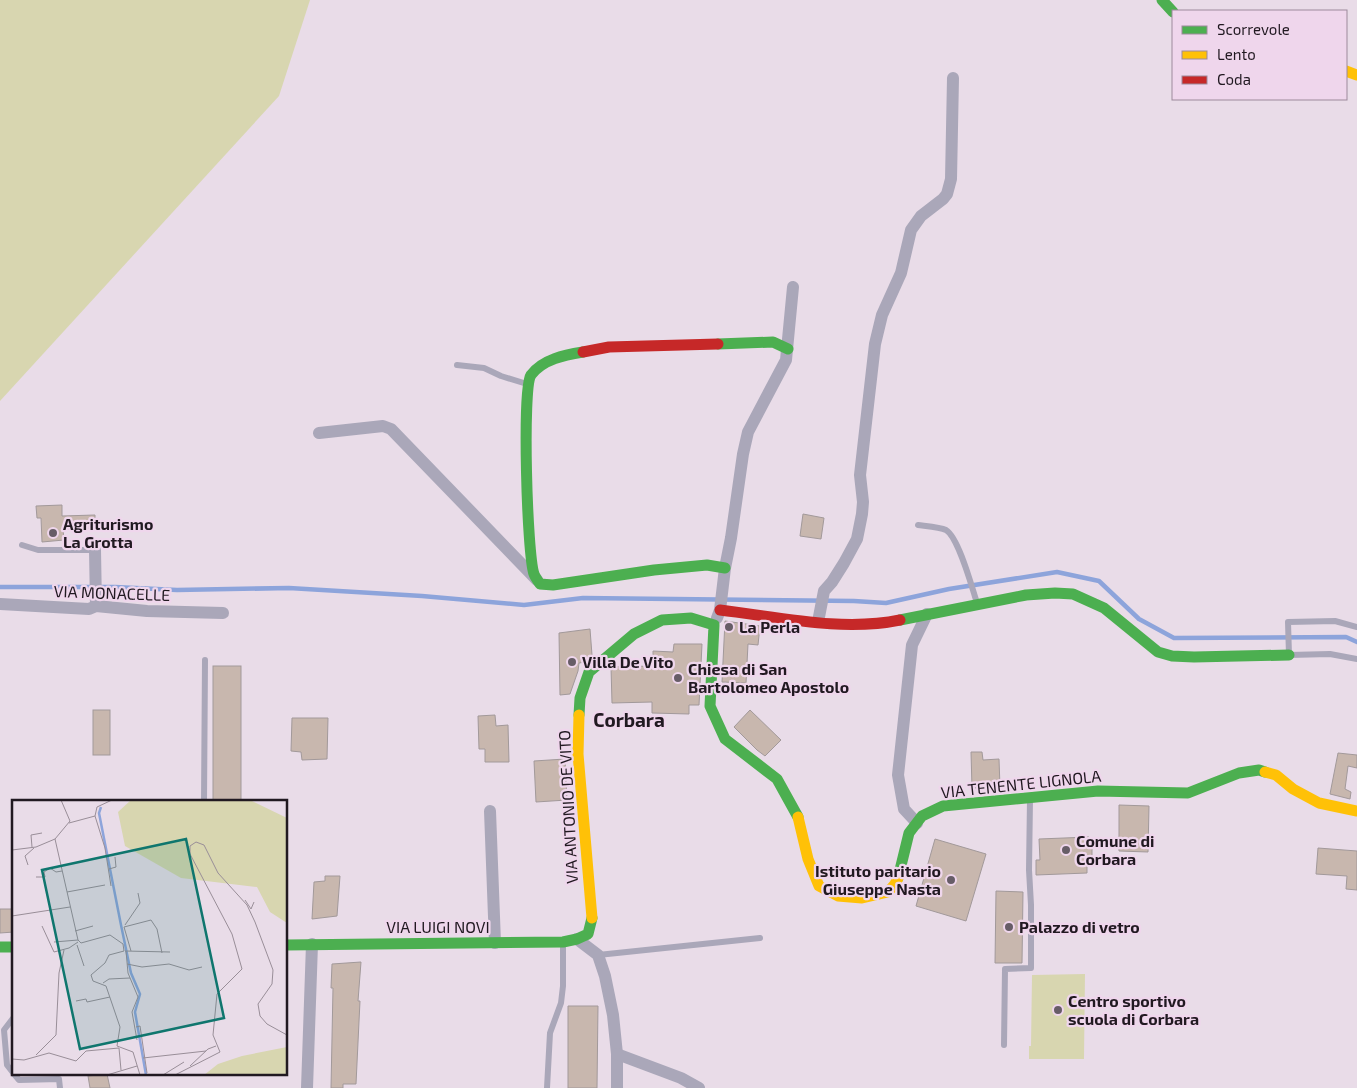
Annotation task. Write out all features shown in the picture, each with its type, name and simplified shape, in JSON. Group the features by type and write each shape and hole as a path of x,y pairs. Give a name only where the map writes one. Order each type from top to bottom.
{"main road":[{"path":"1162,0 1172,11"},
{"path":"725,568 707,565 654,570 553,585 537,579 529,530 526,444 527,391 530,376 542,364 567,355 609,347 773,342 788,349"},
{"path":"720,610 840,624 880,624 1026,594 1072,594 1104,608 1158,652 1172,656 1289,655"},
{"name":"VIA ANTONIO DE VITO","path":"583,936 592,919 578,754 580,698 588,672 634,634 662,620 691,618 714,625"},
{"name":"VIA TENENTE LIGNOLA","path":"714,625 710,706 725,739 777,779 797,814 808,859 819,886 838,896 862,898 888,892 898,878 909,833 922,816 943,806 1098,791 1188,793 1240,773 1259,770 1276,775 1293,789 1319,803 1357,811"},
{"name":"VIA LUIGI NOVI","path":"288,945 564,942 583,936"}],"street":[{"path":"818,622 824,591 844,564 857,539 862,514 860,475 875,344 882,315 901,273 911,230 921,216 947,194 951,179 953,78"},
{"path":"714,625 720,610 725,568 748,432 786,360 793,287"},
{"path":"319,433 383,426 391,429 537,579"},
{"path":"94,550 96,606"},
{"name":"VIA MONACELLE","path":"0,604 89,609 96,606 147,611 223,613"},
{"path":"917,823 904,808 898,776 912,645 927,614"},
{"path":"490,811 495,943"},
{"path":"583,936 598,956 605,976 613,1015 617,1054 617,1088"},
{"path":"307,1088 312,944"},
{"path":"617,1054 681,1078 699,1088"}],"lane":[{"path":"457,366 484,368 501,376 528,384"},
{"path":"918,525 945,530 952,536 959,549 977,604"},
{"path":"22,545 38,550 94,550"},
{"path":"1357,628 1335,621 1288,622 1289,655 1330,654 1357,659"},
{"path":"204,800 205,660"},
{"path":"1004,1045 1005,969 1031,968 1030,797"},
{"path":"598,956 760,938"},
{"path":"547,1088 550,1033 561,1003 563,986 564,942"},
{"path":"12,1019 4,1030 7,1065 12,1071"},
{"path":"16,1076 19,1080 59,1079 60,1088"}],"shaded area":[{"path":"0,0 310,0 279,96 0,401"},
{"name":"Centro sportivo scuola di Corbara","path":"1085,974 1084,1059 1029,1059 1029,1046 1031,1046 1032,975"}],"building":[{"path":"62,505 62,516 95,515 95,528 63,529 64,540 42,542 41,518 37,518 36,506"},
{"path":"803,514 824,518 821,539 800,536"},
{"path":"725,621 760,626 758,645 748,644 746,683 722,682"},
{"name":"Villa De Vito","path":"590,629 592,655 585,662 579,663 570,694 560,695 559,633"},
{"name":"Chiesa di San Bartolomeo Apostolo","path":"674,644 702,644 699,705 689,705 689,714 652,713 652,702 612,703 611,667 653,666 653,651 673,652"},
{"path":"213,666 241,666 241,800 213,800"},
{"path":"93,710 110,710 110,755 93,755"},
{"path":"750,710 781,740 765,756 734,727"},
{"path":"495,715 496,726 508,725 509,762 485,762 485,749 479,749 478,716"},
{"path":"292,718 328,718 327,759 302,760 301,752 291,751"},
{"path":"971,752 982,752 983,760 999,759 1000,787 972,788"},
{"path":"1338,753 1357,755 1357,768 1348,766 1345,789 1351,792 1350,799 1330,794"},
{"path":"565,759 567,800 536,802 534,761"},
{"path":"1119,805 1149,806 1148,852 1119,851"},
{"name":"Comune di Corbara","path":"1089,837 1089,842 1092,842 1092,858 1087,858 1087,873 1036,875 1036,860 1040,860 1039,839"},
{"name":"Istituto paritario Giuseppe Nasta","path":"935,839 986,854 966,921 916,906"},
{"path":"1318,848 1357,851 1357,890 1346,889 1347,876 1316,874"},
{"path":"325,876 340,876 337,916 312,919 314,882 325,881"},
{"name":"Palazzo di vetro","path":"996,891 1023,892 1022,963 995,963"},
{"path":"0,909 12,909 12,932 0,933"},
{"path":"361,962 356,1084 343,1084 343,1088 331,1088 332,964"},
{"path":"568,1006 598,1006 597,1088 568,1088"},
{"path":"88,1076 107,1076 110,1088 90,1088"}],"waterway":[{"path":"0,587 115,587 177,590 289,588 422,596 524,605 583,598 886,603 949,589 1057,572 1099,581 1139,619 1174,638 1346,637 1357,642"}],"traffic: fast":[{"path":"1162,0 1172,11"},
{"path":"718,344 773,342 788,349"},
{"path":"583,352 548,361 531,375 528,386 526,438 529,536 534,574 540,584 553,585 654,570 707,565 725,568"},
{"path":"900,620 1026,595 1073,594 1104,608 1158,652 1172,656 1289,655"},
{"path":"579,715 580,698 589,672 634,634 662,620 691,618 714,625 710,706 725,739 777,779 798,817"},
{"path":"898,878 909,833 922,816 943,806 1098,791 1188,793 1239,773 1259,770 1265,772"},
{"path":"288,945 563,942 588,934 592,918"},
{"path":"0,947 12,947"}],"traffic: slow":[{"path":"1347,71 1357,75"},
{"path":"579,715 578,754 592,918"},
{"path":"1265,772 1276,775 1293,789 1319,803 1357,811"},
{"path":"798,817 808,859 819,886 838,896 862,898 888,892 898,878"}],"traffic: jam":[{"path":"583,352 609,347 718,344"},
{"path":"720,610 833,624 878,623 900,620"}],"place":[{"name":"Agriturismo La Grotta","path":"53,533"},
{"name":"La Perla","path":"729,627"},
{"name":"Villa De Vito","path":"572,662"},
{"name":"Chiesa di San Bartolomeo Apostolo","path":"678,678"},
{"name":"Comune di Corbara","path":"1066,850"},
{"name":"Istituto paritario Giuseppe Nasta","path":"951,880"},
{"name":"Palazzo di vetro","path":"1009,927"},
{"name":"Centro sportivo scuola di Corbara","path":"1058,1010"}],"district":[{"name":"Corbara","path":"629,720"}]}
